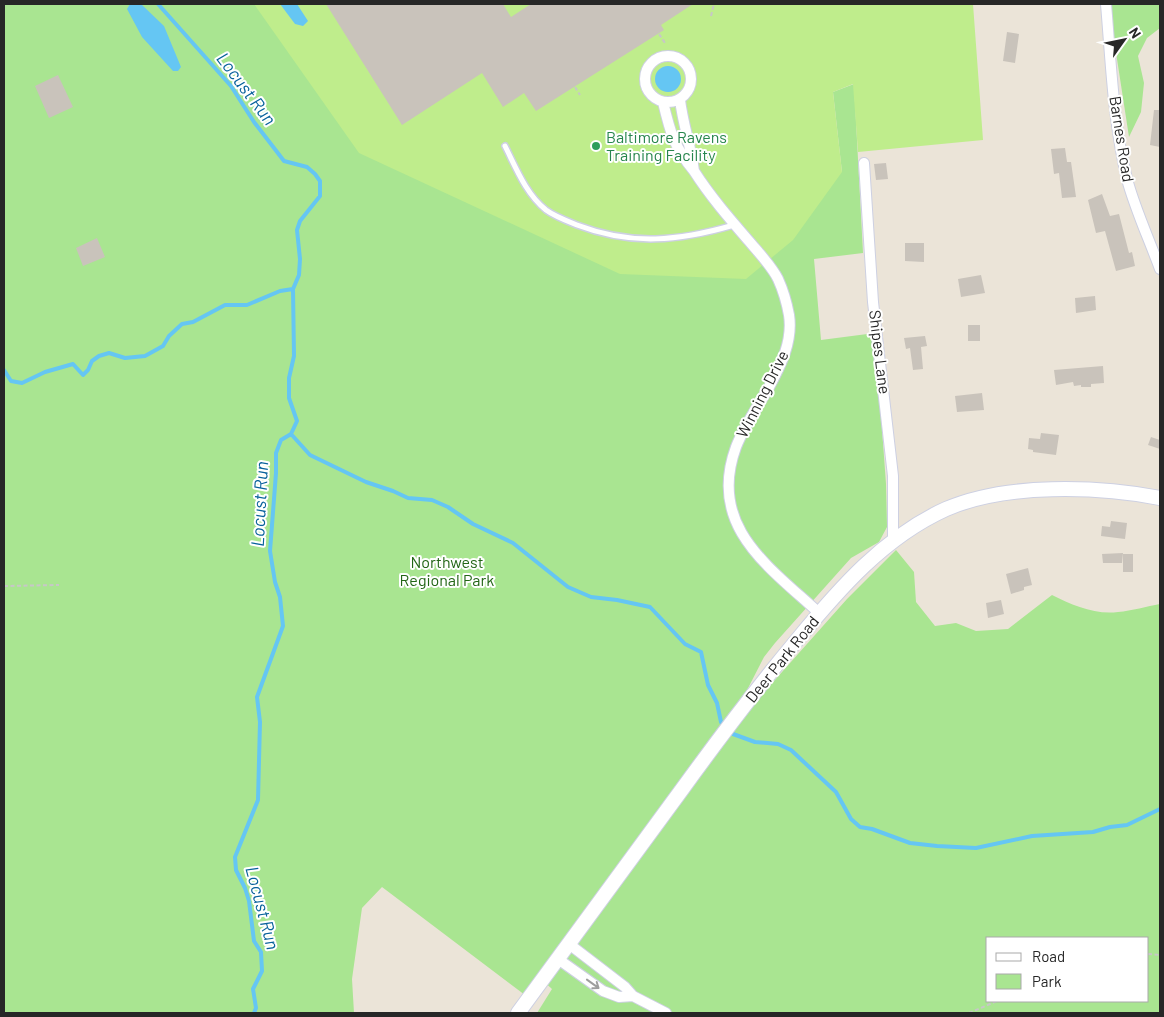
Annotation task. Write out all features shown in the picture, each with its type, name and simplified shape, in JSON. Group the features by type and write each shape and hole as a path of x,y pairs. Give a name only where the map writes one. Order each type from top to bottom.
{"street":[{"name":"Barnes Road","path":"1106,4 1124,165 1137,209 1160,269"},
{"name":"Winning Drive","path":"694,171 692,150 683,121 680,100 690,89 691,82 688,67 677,58 662,57 650,66 646,72 647,87 650,94 663,102 673,138 681,155 712,197 778,278 789,316 790,333 786,352 777,373 742,434 733,457 729,484 732,512 737,525 752,550 819,613"},
{"path":"663,102 680,100"},
{"name":"Shipes Lane","path":"864,163 873,302 893,476 893,541"},
{"name":"Deer Park Road","path":"518,1013 737,715 819,613 858,570 893,541 944,510 974,500 999,495 1086,489 1125,492 1160,498"},
{"path":"569,944 633,996 666,1013"},
{"path":"558,958 603,991 619,997 633,996"}],"lane":[{"path":"505,146 531,194 546,210 596,233 622,238 650,240 680,238 735,225"}],"path":[{"path":"711,16 714,4"},
{"path":"659,34 665,43"},
{"path":"575,87 580,95"},
{"path":"4,586 59,585"},
{"path":"969,1013 995,1002"}],"green space":[{"name":"Northwest Regional Park","path":"4,4 269,4 842,172 833,92 854,84 863,253 814,259 821,340 875,333 886,484 887,527 879,542 851,558 775,643 764,657 744,696 766,690 847,599 896,550 914,572 916,602 935,626 956,623 976,631 1008,629 1052,595 1076,606 1092,611 1109,613 1160,604 1160,1013 537,1013 552,989 539,977 525,995 382,887 362,908 352,979 354,1013 4,1013"},
{"name":"Baltimore Ravens Training Facility","path":"254,4 973,4 983,140 858,152 853,84 833,92 842,172 793,240 746,279 620,274 359,153"},
{"path":"1111,4 1160,4 1160,28 1147,38 1138,56 1144,83 1141,112 1129,137 1115,46"}],"water":[{"path":"130,4 141,4 164,26 181,67 178,71 173,71 142,37 127,9"},
{"path":"280,4 297,4 308,21 303,26 295,24"},
{"path":"668,66 677,70 681,79 677,88 668,92 659,88 655,79 659,70"}],"building":[{"path":"326,4 503,4 511,17 531,4 693,4 661,25 664,30 536,111 524,93 503,107 482,73 402,125"},
{"path":"1007,32 1019,34 1015,63 1003,61"},
{"path":"58,75 73,107 49,118 35,86"},
{"path":"1154,110 1160,110 1160,147 1150,145"},
{"path":"1065,148 1067,162 1071,162 1076,197 1062,198 1059,173 1054,174 1051,149"},
{"path":"886,163 888,179 876,180 874,164"},
{"path":"1102,194 1110,216 1119,214 1129,253 1132,252 1135,266 1116,271 1105,231 1096,233 1088,200"},
{"path":"97,238 105,257 83,266 76,248"},
{"path":"905,243 924,243 924,262 905,261"},
{"path":"981,275 985,293 961,297 958,279"},
{"path":"1095,296 1096,310 1076,313 1075,298"},
{"path":"968,325 980,325 980,341 968,341"},
{"path":"925,336 927,346 921,347 923,369 913,370 910,348 906,349 904,338"},
{"path":"1103,366 1104,383 1091,384 1091,387 1074,386 1073,382 1056,385 1054,370"},
{"path":"982,393 984,410 957,412 955,396"},
{"path":"1041,433 1059,435 1056,455 1033,452 1033,450 1028,449 1029,438 1040,439"},
{"path":"1151,437 1160,440 1160,449 1148,445"},
{"path":"1111,521 1127,523 1125,539 1101,536 1102,526 1110,527"},
{"path":"1123,553 1122,563 1103,563 1102,554"},
{"path":"1123,554 1133,554 1133,572 1123,572"},
{"path":"1028,568 1032,585 1011,594 1006,574"},
{"path":"1001,600 1004,614 988,618 986,603"}],"waterway":[{"name":"Locust Run","path":"158,4 231,86 254,122 284,161 307,167 320,181 320,196 300,221 297,230 300,259 299,275 293,289 294,356 289,378 289,398 297,421 291,434 281,440 276,453 270,551 275,582 280,597 283,626 257,697 260,722 258,800 235,857 236,870 249,901 254,941 261,952 262,971 253,989 256,1008 254,1013"},
{"path":"4,370 11,381 22,383 45,372 73,364 83,375 88,370 92,361 99,356 109,353 125,358 145,356 163,346 169,336 182,324 193,322 225,305 247,305 280,291 293,289"},
{"path":"291,434 310,455 366,482 408,498 432,500 448,507 473,524 513,543 568,587 591,597 650,607 685,644 701,652 708,685 717,703 721,722"},
{"path":"733,734 755,742 778,744 791,750 836,792 851,819 860,827 872,829 910,843 976,848 1032,836 1093,832 1127,825 1160,809"}],"place":[{"name":"Baltimore Ravens Training Facility","path":"596,146"}]}
